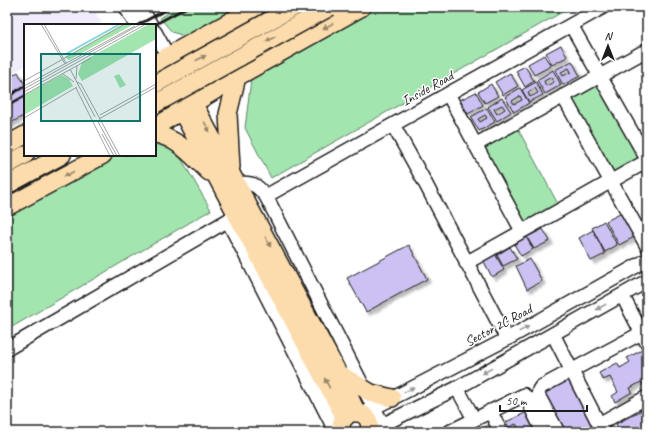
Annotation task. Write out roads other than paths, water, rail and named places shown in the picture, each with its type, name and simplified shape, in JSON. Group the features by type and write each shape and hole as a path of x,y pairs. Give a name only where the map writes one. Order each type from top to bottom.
{"main road":[{"path":"256,7 158,61 188,107 338,373 352,419"},
{"path":"156,83 294,7"},
{"path":"156,103 330,7"},
{"path":"156,125 237,77 362,7"},
{"path":"237,77 228,114 229,180 233,218 352,419"},
{"path":"156,134 164,136 178,143 229,180"},
{"path":"7,145 24,136"},
{"path":"7,165 24,156"},
{"path":"7,185 60,156"},
{"path":"7,207 102,156"},
{"path":"338,373 371,393 392,398"},
{"path":"352,419 368,418 370,423 377,430"}],"street":[{"path":"126,7 135,24"},
{"path":"141,7 150,24"},
{"name":"Inside Road","path":"266,196 603,7"},
{"path":"466,263 647,160 571,25"},
{"path":"156,42 158,61"},
{"path":"475,145 647,50"},
{"path":"448,94 522,231"},
{"path":"563,96 647,246"},
{"path":"393,125 507,339"},
{"path":"229,180 253,183 266,196 366,390 352,419"},
{"path":"7,349 233,218"},
{"name":"Sector 2C Road","path":"352,419 507,339 647,260"},
{"path":"377,430 457,388 647,281"},
{"path":"558,432 538,395 541,387 645,335 622,295"},
{"path":"553,334 601,428 647,397"},
{"path":"457,388 474,419"},
{"path":"458,430 474,419 524,395 543,432"},
{"path":"490,411 502,432"}],"railway":[{"path":"140,24 171,7"},
{"path":"156,24 187,7"},
{"path":"7,97 24,87"},
{"path":"7,106 24,97"}]}
